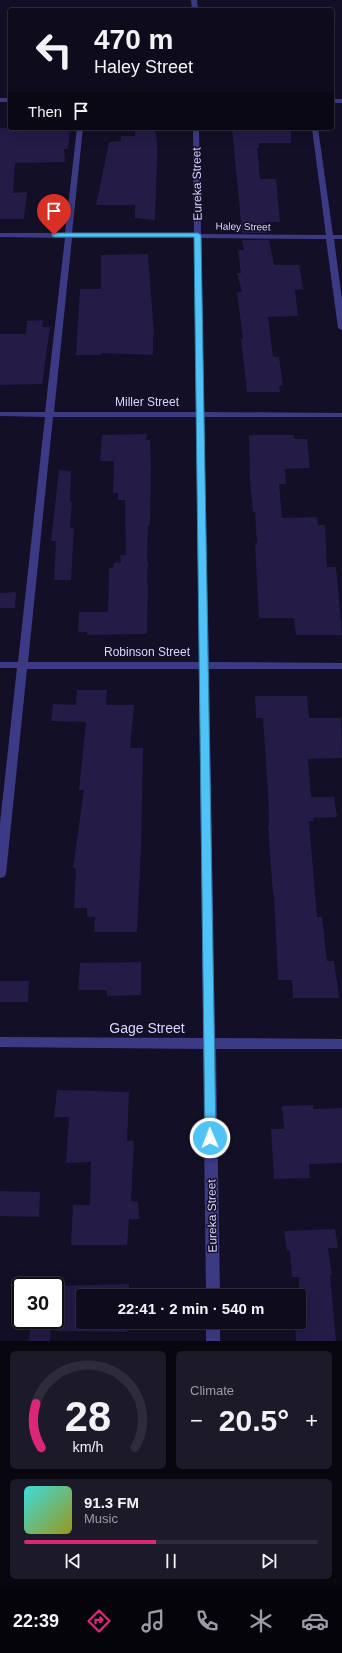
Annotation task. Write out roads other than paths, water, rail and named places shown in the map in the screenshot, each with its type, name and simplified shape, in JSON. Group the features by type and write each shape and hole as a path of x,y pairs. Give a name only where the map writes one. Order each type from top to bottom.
{"street":[{"path":"0,874 80,130"},
{"name":"Eureka Street","path":"196,130 213,1289"},
{"path":"315,130 342,328"},
{"name":"Haley Street","path":"0,234 342,237"},
{"name":"Miller Street","path":"0,414 342,415"},
{"name":"Robinson Street","path":"0,665 342,666"},
{"name":"Gage Street","path":"0,1042 342,1044"},
{"path":"213,1329 213,1341"}]}
